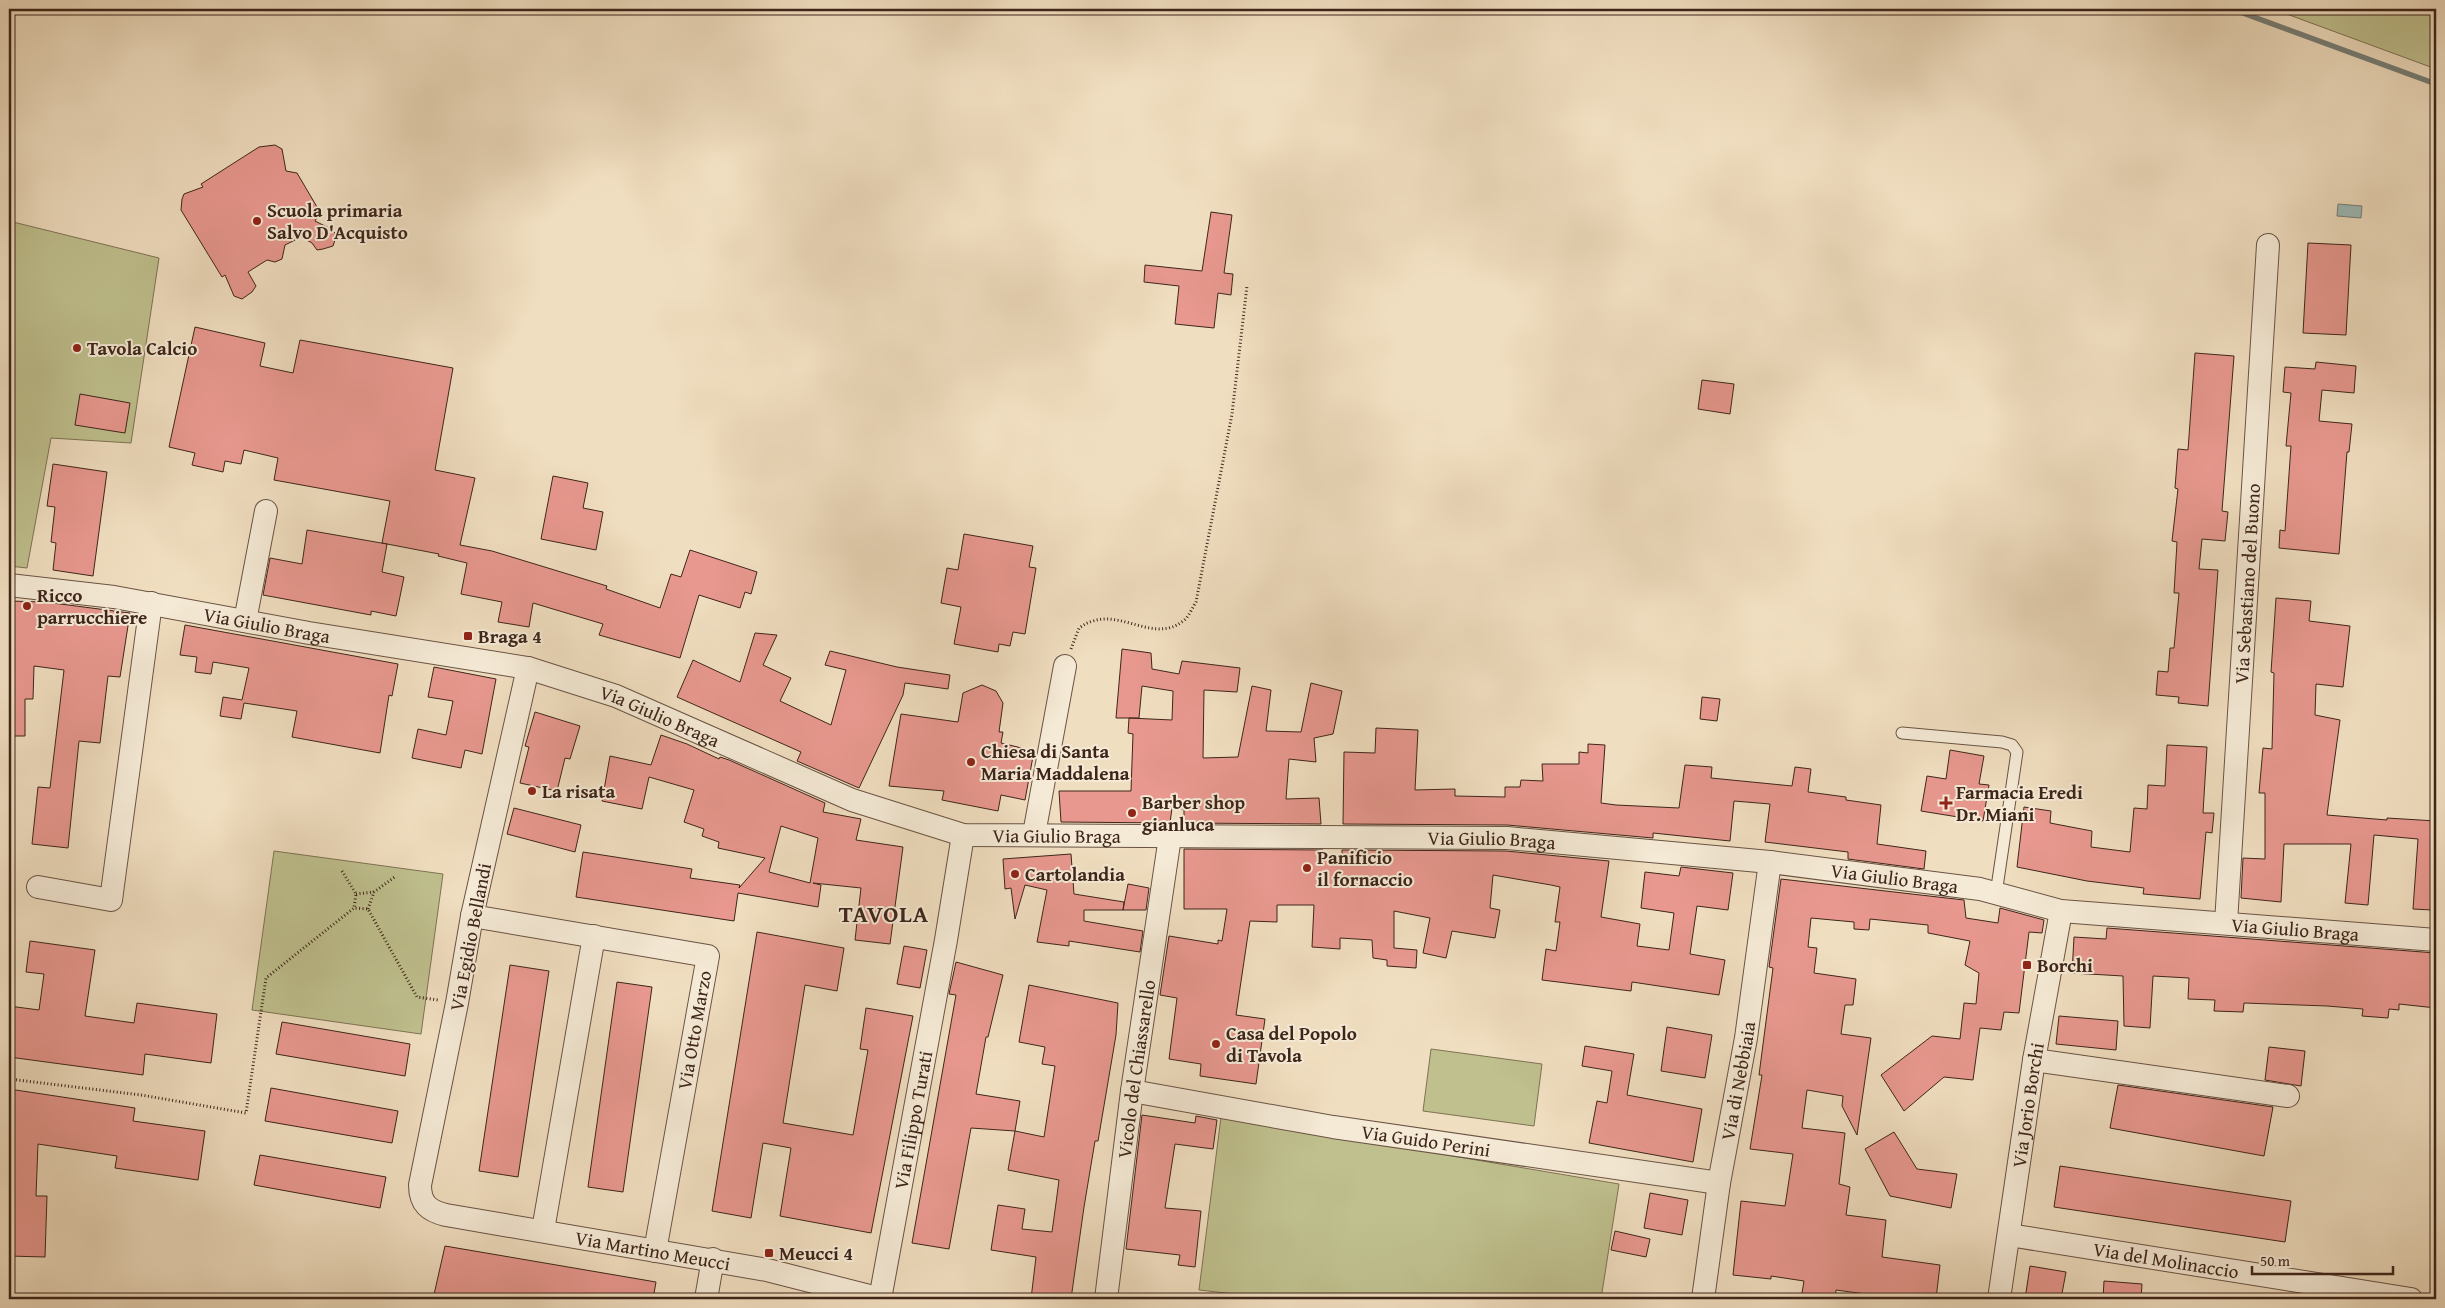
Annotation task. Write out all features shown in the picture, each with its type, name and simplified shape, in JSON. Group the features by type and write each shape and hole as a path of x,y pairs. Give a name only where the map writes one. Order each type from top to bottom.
{"street":[{"name":"Via Sebastiano del Buono","path":"2226,923 2268,245"},
{"path":"245,621 266,511"},
{"name":"Via Giulio Braga","path":"9,585 151,604 528,668 616,696 852,800 963,835 1507,838 1770,862 1980,889 2061,911 2436,940"},
{"path":"38,887 111,900 151,604"},
{"path":"1034,834 1065,666"},
{"name":"Via Egidio Bellandi","path":"426,1206 422,1198 420,1185 457,1003 472,916 528,668"},
{"name":"Via Filippo Turati","path":"880,1299 946,940 963,835"},
{"name":"Vicolo del Chiassarello","path":"1106,1299 1132,1090 1170,837"},
{"name":"Via di Nebbiaia","path":"1703,1299 1719,1183 1746,1038 1770,862"},
{"name":"Via Jorio Borchi","path":"1999,1299 2034,1060 2061,911"},
{"name":"Via Otto Marzo","path":"472,916 708,956 655,1251"},
{"path":"543,1230 594,936"},
{"path":"2034,1060 2288,1096"},
{"name":"Via Guido Perini","path":"1132,1090 1332,1127 1719,1183"},
{"name":"Via Martino Meucci","path":"426,1206 434,1212 446,1215 543,1230 655,1251 713,1259 768,1270 880,1299"},
{"name":"Via del Molinaccio","path":"2009,1235 2411,1299"},
{"path":"706,1299 713,1259"}],"lane":[{"path":"1902,733 2002,742 2012,745 2017,752 1996,894"}],"path":[{"path":"1065,666 1079,628 1094,620 1119,621 1158,630 1173,628 1185,620 1196,602 1232,414 1247,286"},
{"path":"342,871 356,894 354,908"},
{"path":"356,894 374,892 396,876"},
{"path":"374,892 368,909 417,997 457,1003"},
{"path":"9,1079 141,1095 246,1113 266,978 354,908 368,909"}],"green space":[{"path":"2273,9 2436,9 2436,69"},
{"name":"Tavola Calcio","path":"9,221 159,258 131,443 51,438 27,568 9,566"},
{"path":"274,851 443,874 421,1034 252,1010"},
{"path":"1431,1049 1542,1064 1534,1126 1423,1111"},
{"path":"1221,1117 1619,1184 1601,1299 1244,1299 1244,1295 1199,1290"}],"water":[{"path":"2338,204 2362,206 2361,218 2337,216"}],"building":[{"name":"Scuola primaria Salvo D'Acquisto","path":"275,145 282,149 286,171 297,173 320,212 315,221 331,229 335,233 335,240 333,246 317,250 312,243 301,237 285,245 282,259 275,262 267,260 248,272 256,286 252,292 242,299 234,296 225,275 222,277 181,210 182,199 184,194 203,187 201,184 259,147"},
{"path":"1211,212 1232,215 1224,273 1233,274 1231,295 1218,293 1214,328 1175,324 1179,286 1144,282 1145,265 1202,271"},
{"path":"2308,243 2351,245 2346,335 2303,333"},
{"path":"195,327 265,343 260,366 293,373 300,340 453,368 435,470 475,478 460,545 492,551 607,586 606,589 660,608 671,574 681,577 690,550 757,572 751,594 745,592 740,608 699,595 680,658 599,635 603,624 533,603 529,627 498,622 502,602 461,594 467,563 438,556 439,554 382,543 390,501 274,480 278,458 244,450 241,464 225,461 223,472 192,465 195,453 169,447"},
{"path":"2195,353 2234,356 2222,511 2228,512 2225,541 2202,539 2199,569 2218,570 2208,706 2178,703 2179,697 2156,695 2158,671 2168,672 2170,648 2174,648 2179,593 2174,593 2177,542 2172,541 2178,489 2175,488 2178,449 2188,450"},
{"path":"2316,362 2356,366 2354,393 2322,390 2319,421 2352,424 2349,452 2347,452 2339,554 2279,548 2280,530 2285,531 2291,446 2286,446 2291,393 2283,392 2285,367 2315,369"},
{"path":"1702,380 1734,384 1730,414 1698,409"},
{"path":"80,394 130,403 125,433 75,425"},
{"path":"53,464 107,472 93,576 53,570 56,543 51,542 55,507 47,506"},
{"path":"553,476 588,483 583,508 603,512 596,550 541,539"},
{"path":"307,530 387,544 382,572 404,577 396,616 371,611 371,615 263,595 270,558 302,564"},
{"path":"964,534 1033,546 1029,567 1036,568 1025,634 1013,632 1010,646 999,644 998,652 954,644 961,607 941,603 947,568 958,570"},
{"path":"2276,598 2311,601 2309,621 2350,626 2343,687 2316,684 2315,715 2340,720 2327,815 2387,820 2387,818 2436,821 2436,868 2432,910 2413,909 2418,839 2374,835 2368,905 2345,903 2351,844 2284,844 2281,902 2241,898 2243,858 2265,859 2265,793 2259,793 2263,748 2272,749 2274,673 2271,672"},
{"path":"9,601 45,602 130,613 120,677 108,676 100,743 79,741 68,848 32,844 38,787 50,788 64,670 34,666 33,699 25,699 25,736 9,736"},
{"path":"185,625 398,664 392,696 389,695 380,753 292,737 297,711 244,703 241,719 220,716 223,697 242,700 249,668 213,662 211,674 195,672 197,657 180,655"},
{"path":"755,633 777,635 763,665 791,678 780,701 831,725 846,670 825,665 830,651 897,667 950,675 948,689 905,683 903,695 859,788 797,761 801,752 677,697 693,660 740,682"},
{"path":"1122,649 1151,653 1152,669 1179,674 1182,661 1240,668 1237,692 1204,690 1203,758 1238,757 1252,686 1271,690 1266,731 1301,732 1311,683 1342,691 1333,734 1314,738 1316,762 1289,759 1286,799 1319,798 1321,824 1184,823 1184,809 1172,808 1170,823 1061,822 1059,791 1131,791 1133,734 1128,733 1129,718 1116,718","holes":["1142,686 1173,691 1172,720 1129,718 1139,718"]},
{"path":"434,667 496,679 482,754 465,750 461,768 412,758 418,729 446,735 453,701 428,697"},
{"path":"982,685 996,691 1003,703 999,732 1003,732 1001,743 1034,751 1025,800 1001,795 998,811 942,800 944,791 889,786 901,714 958,722 963,693"},
{"path":"1702,697 1720,699 1717,721 1700,719"},
{"path":"535,712 580,726 570,759 565,758 557,791 520,783 529,747 525,746"},
{"path":"1376,728 1418,730 1415,790 1455,789 1455,796 1505,797 1505,787 1520,787 1521,780 1543,781 1542,764 1579,764 1579,752 1588,753 1588,744 1605,745 1601,803 1616,805 1679,808 1685,765 1712,767 1711,778 1792,786 1795,767 1811,769 1808,792 1846,797 1846,800 1881,805 1877,844 1926,851 1924,869 1848,859 1848,852 1765,842 1770,804 1734,801 1730,841 1653,833 1653,838 1507,825 1343,824 1344,752 1375,753"},
{"path":"661,735 687,744 719,759 720,757 729,760 825,803 823,812 861,819 856,840 903,847 890,944 855,940 861,888 813,883 821,885 818,907 738,893 734,921 576,897 583,852 692,869 690,878 740,885 739,888 765,858 718,848 719,842 702,836 704,829 684,822 694,790 649,777 642,809 602,801 610,756 651,765","holes":["781,826 818,838 810,883 769,872"]},
{"path":"2167,745 2207,747 2203,813 2214,813 2212,833 2206,832 2200,899 2143,894 2144,888 2087,881 2017,867 2024,807 2051,811 2050,823 2092,831 2091,847 2130,852 2134,808 2147,809 2148,785 2165,786"},
{"path":"1950,750 1984,756 1979,784 1989,785 1983,821 1921,811 1927,776 1946,779"},
{"path":"514,808 581,825 575,852 507,834"},
{"path":"1184,849 1323,850 1324,859 1342,858 1342,850 1506,851 1609,861 1601,917 1640,924 1637,946 1669,950 1674,913 1641,908 1645,872 1679,876 1681,867 1733,873 1728,910 1697,906 1690,954 1725,960 1719,995 1632,982 1631,991 1542,980 1546,949 1556,951 1560,922 1555,922 1560,887 1551,885 1493,875 1490,908 1500,910 1495,938 1452,931 1446,958 1423,953 1430,918 1394,911 1394,948 1417,950 1416,968 1387,966 1387,960 1373,958 1372,940 1340,938 1340,949 1312,947 1314,905 1277,905 1277,922 1250,921 1236,1015 1265,1019 1256,1084 1200,1076 1201,1064 1169,1059 1177,998 1160,995 1169,936 1218,944 1218,940 1222,941 1227,909 1184,909"},
{"path":"1071,854 1074,894 1124,902 1123,910 1084,910 1084,921 1143,931 1140,952 1069,941 1069,946 1037,942 1047,890 1025,885 1015,919 1011,888 1005,889 1003,859"},
{"path":"1781,879 1964,900 1966,918 1998,923 2000,908 2044,920 2042,933 2029,932 2019,1013 2004,1012 2001,1030 1980,1028 1973,1080 1944,1077 1904,1111 1881,1075 1932,1036 1960,1039 1964,1003 1976,1004 1979,973 1965,965 1970,941 1928,933 1928,925 1870,919 1869,930 1854,929 1854,922 1811,918 1808,947 1817,948 1814,973 1856,979 1853,1005 1845,1005 1841,1034 1871,1038 1857,1135 1842,1106 1843,1096 1807,1090 1802,1128 1845,1133 1839,1184 1850,1187 1846,1215 1886,1220 1882,1257 1940,1265 1936,1299 1903,1299 1836,1290 1835,1299 1801,1299 1804,1281 1771,1276 1771,1279 1733,1275 1741,1201 1785,1206 1793,1154 1750,1149 1762,1075 1759,1075 1773,968 1769,967"},
{"path":"1128,884 1149,888 1146,910 1123,910"},
{"path":"2107,928 2436,953 2436,1008 2399,1004 2399,1010 2389,1009 2388,1018 2362,1016 2363,1009 2327,1006 2244,1003 2243,1012 2214,1011 2215,1000 2188,999 2189,978 2153,976 2150,1028 2124,1026 2123,976 2072,973 2074,937 2106,939"},
{"path":"757,932 844,948 837,991 805,985 783,1123 853,1135 868,1050 860,1049 866,1008 913,1016 871,1233 780,1216 791,1148 763,1143 751,1218 712,1211"},
{"path":"30,941 95,950 85,1016 134,1023 137,1003 217,1014 211,1063 145,1054 143,1075 9,1057 9,1006 39,1010 44,974 26,972"},
{"path":"904,946 927,950 920,988 897,984"},
{"path":"956,962 1003,975 988,1037 986,1037 976,1094 1020,1101 1015,1131 971,1128 949,1249 912,1243 956,995 949,994"},
{"path":"510,965 549,971 518,1177 479,1171"},
{"path":"617,982 652,987 623,1192 588,1187"},
{"path":"1029,985 1118,1003 1116,1035 1098,1141 1095,1141 1071,1299 1031,1299 1036,1257 991,1250 998,1205 1025,1209 1022,1229 1052,1232 1059,1180 1008,1170 1015,1131 1044,1137 1055,1066 1042,1064 1045,1047 1019,1042"},
{"path":"2059,1016 2118,1021 2116,1050 2056,1044"},
{"path":"282,1022 410,1044 405,1076 276,1054"},
{"path":"1667,1027 1712,1035 1705,1078 1661,1071"},
{"path":"1585,1046 1634,1054 1627,1095 1702,1109 1693,1162 1589,1143 1597,1101 1607,1103 1612,1071 1582,1066"},
{"path":"2269,1047 2305,1051 2301,1086 2265,1080"},
{"path":"2118,1085 2273,1107 2264,1156 2110,1128"},
{"path":"271,1088 398,1111 392,1143 265,1121"},
{"path":"9,1089 135,1108 133,1121 205,1131 198,1180 115,1168 117,1156 38,1144 36,1196 47,1196 45,1257 9,1256"},
{"path":"1142,1115 1195,1123 1196,1116 1217,1120 1213,1149 1175,1144 1165,1208 1201,1211 1195,1267 1178,1265 1180,1255 1126,1249"},
{"path":"1894,1132 1917,1169 1957,1174 1951,1208 1890,1196 1865,1149"},
{"path":"260,1155 386,1177 380,1208 254,1185"},
{"path":"2060,1166 2291,1201 2285,1242 2054,1207"},
{"path":"1650,1193 1688,1200 1682,1235 1644,1228"},
{"path":"1615,1231 1650,1239 1646,1257 1611,1250"},
{"path":"445,1246 656,1282 653,1299 433,1299"},
{"path":"2030,1266 2066,1272 2061,1299 2025,1299"},
{"path":"2104,1281 2142,1284 2141,1299 2103,1299"}],"waterway":[{"path":"2232,9 2436,84"}],"place":[{"name":"Scuola primaria Salvo D'Acquisto","path":"257,221"},
{"name":"Tavola Calcio","path":"77,348"},
{"name":"Ricco parrucchiere","path":"27,606"},
{"name":"Braga 4","path":"468,636"},
{"name":"Chiesa di Santa Maria Maddalena","path":"971,762"},
{"name":"La risata","path":"532,791"},
{"name":"Farmacia Eredi Dr. Miani","path":"1946,803"},
{"name":"Barber shop gianluca","path":"1132,813"},
{"name":"Panificio il fornaccio","path":"1307,868"},
{"name":"Cartolandia","path":"1015,874"},
{"name":"Borchi","path":"2027,965"},
{"name":"Casa del Popolo di Tavola","path":"1216,1044"},
{"name":"Meucci 4","path":"769,1253"}],"district":[{"name":"TAVOLA","path":"884,913"}]}
